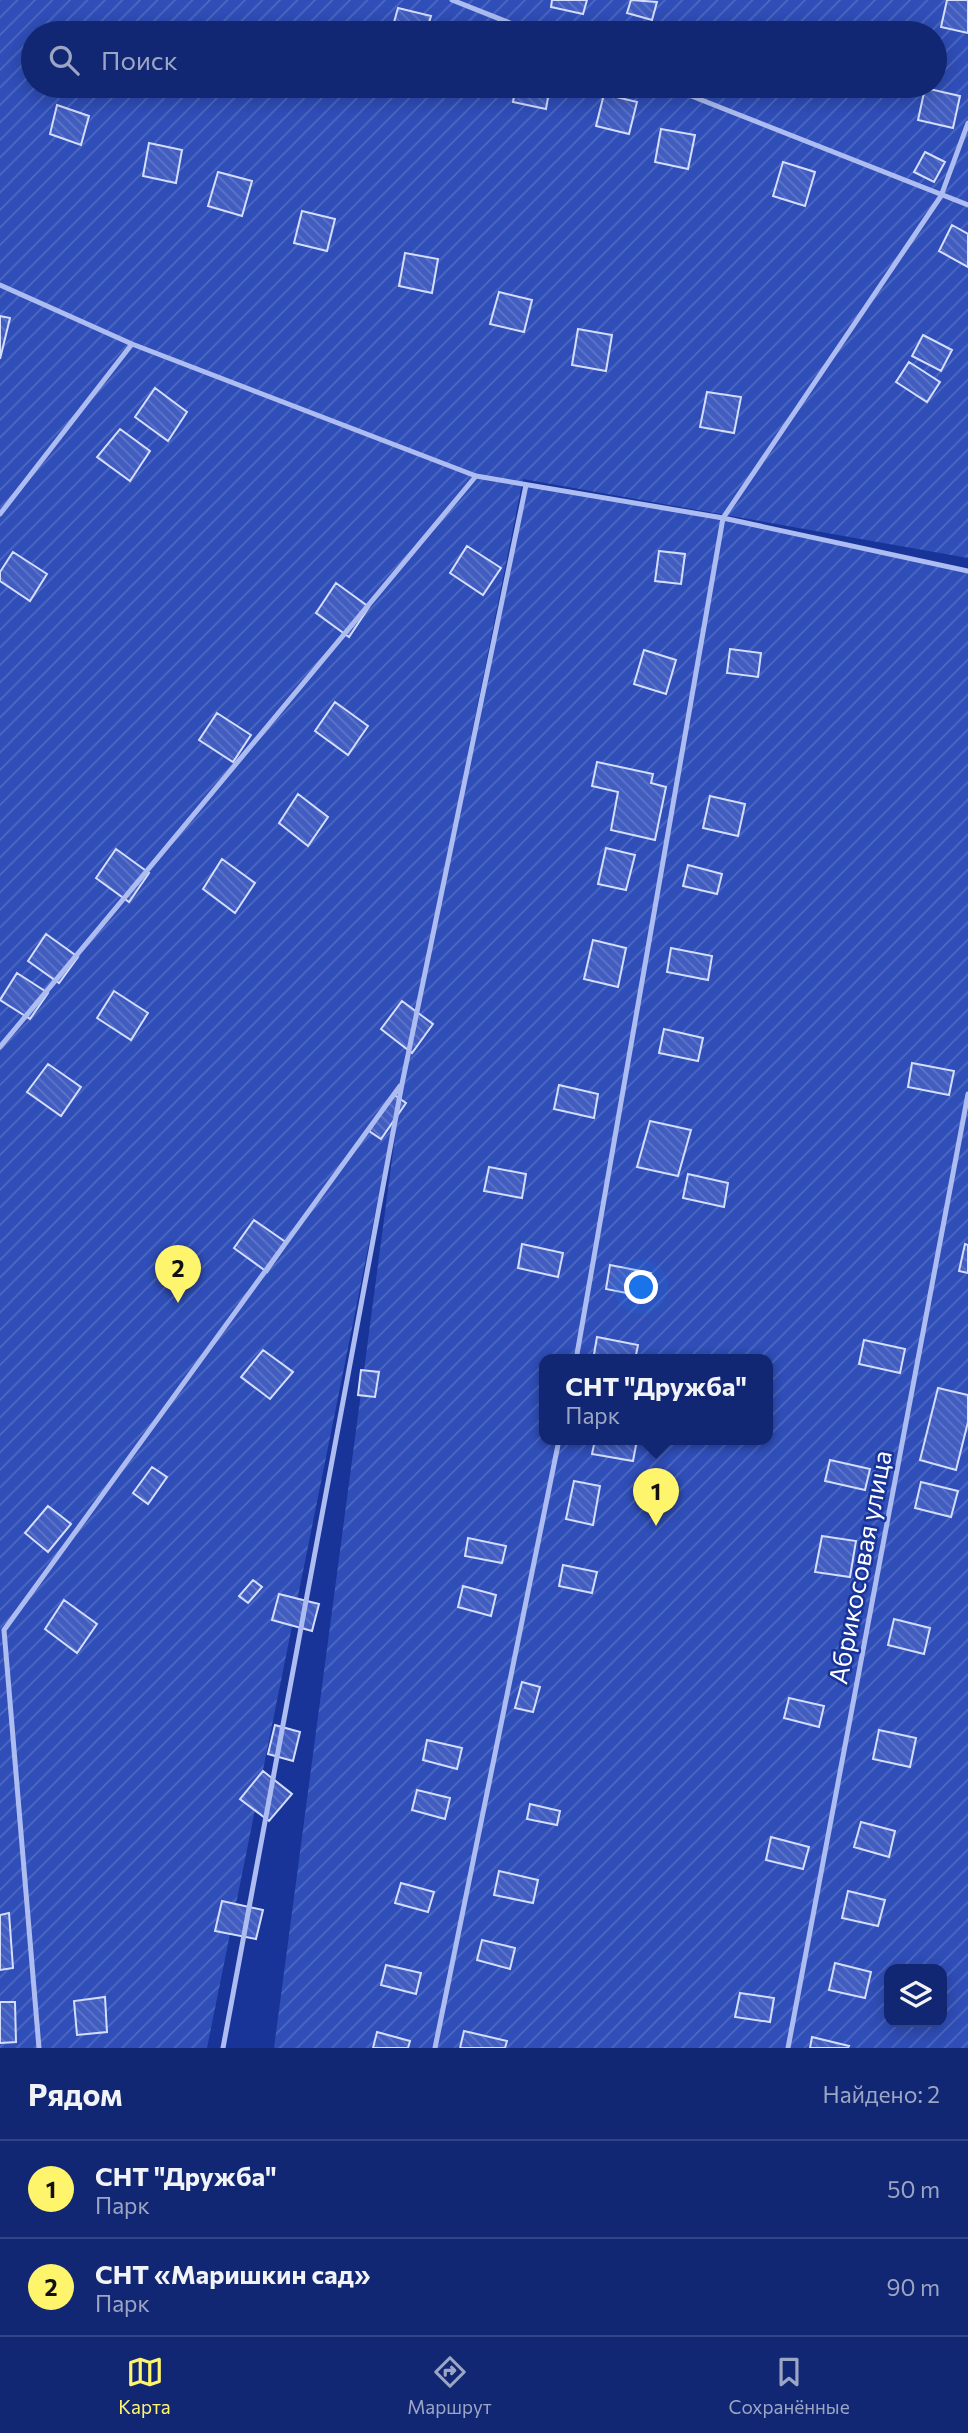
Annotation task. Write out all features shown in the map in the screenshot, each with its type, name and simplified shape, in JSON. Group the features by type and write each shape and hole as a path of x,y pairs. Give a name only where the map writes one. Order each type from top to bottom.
{"lane":[{"path":"452,0 505,21"},
{"path":"696,98 968,205"},
{"path":"577,1354 723,518 941,196 968,123"},
{"path":"0,285 132,344 476,476 723,518 968,571"},
{"path":"0,514 132,344"},
{"path":"0,1047 476,476"},
{"path":"223,2048 402,1084 526,485"},
{"path":"39,2048 4,1630 402,1084"},
{"name":"Абрикосовая улица","path":"788,2048 968,1094"},
{"path":"435,2048 558,1445"}],"shaded area":[{"path":"0,0 968,0 968,558 523,479 207,2048 0,2048"},
{"path":"526,485 723,518 968,571 968,2048 274,2048 402,1084"}],"building":[{"path":"552,0 587,0 583,14 551,7"},
{"path":"631,0 657,2 652,20 627,13"},
{"path":"947,0 968,0 968,33 947,28 947,21 942,21"},
{"path":"398,8 431,16 430,21 394,21"},
{"path":"947,93 960,96 953,128 918,120 923,98 947,98"},
{"path":"514,98 548,98 546,109 513,102"},
{"path":"603,98 637,102 629,134 596,126"},
{"path":"57,105 89,116 81,145 50,134"},
{"path":"661,129 695,135 688,169 655,162"},
{"path":"149,143 182,150 176,183 143,176"},
{"path":"925,152 945,162 934,182 914,172"},
{"path":"783,162 815,172 805,206 773,196"},
{"path":"218,172 252,181 242,216 208,206"},
{"path":"302,211 335,219 327,251 294,243"},
{"path":"952,225 968,234 968,267 939,251"},
{"path":"405,253 438,259 432,293 399,286"},
{"path":"499,292 532,300 524,332 490,324"},
{"path":"0,316 10,318 0,359"},
{"path":"578,329 612,335 606,371 572,365"},
{"path":"923,335 952,350 941,371 912,356"},
{"path":"909,362 940,382 927,402 896,382"},
{"path":"155,388 187,412 168,441 135,417"},
{"path":"707,392 741,397 734,433 700,427"},
{"path":"120,429 150,451 130,481 97,457"},
{"path":"467,546 501,568 483,595 450,573"},
{"path":"659,551 685,554 681,584 655,581"},
{"path":"13,552 47,574 30,601 0,581 0,572"},
{"path":"336,583 369,607 349,637 316,613"},
{"path":"730,649 761,653 758,677 727,673"},
{"path":"644,650 676,660 666,694 634,684"},
{"path":"335,702 368,726 348,755 315,731"},
{"path":"217,713 251,735 233,762 199,740"},
{"path":"597,762 653,774 651,783 666,787 655,840 611,830 618,792 592,786"},
{"path":"298,794 328,817 308,846 279,823"},
{"path":"710,796 745,804 738,836 703,828"},
{"path":"606,848 635,855 626,890 598,884"},
{"path":"116,849 149,873 129,902 96,878"},
{"path":"222,859 255,883 235,913 203,889"},
{"path":"688,865 722,874 717,894 683,886"},
{"path":"46,934 78,957 59,983 28,961"},
{"path":"593,940 626,948 618,987 584,979"},
{"path":"671,948 712,956 708,980 667,972"},
{"path":"17,973 48,993 30,1019 0,1000"},
{"path":"114,991 148,1013 131,1040 97,1018"},
{"path":"402,1001 433,1024 412,1053 381,1029"},
{"path":"664,1029 703,1038 698,1061 659,1053"},
{"path":"912,1063 954,1071 949,1095 908,1087"},
{"path":"48,1064 81,1087 61,1116 27,1092"},
{"path":"559,1085 598,1094 594,1118 554,1109"},
{"path":"393,1094 406,1103 381,1139 369,1131"},
{"path":"650,1121 691,1130 678,1176 637,1167"},
{"path":"489,1167 526,1174 522,1198 484,1191"},
{"path":"688,1174 728,1183 724,1207 683,1198"},
{"path":"254,1220 287,1243 267,1272 234,1248"},
{"path":"522,1244 563,1253 558,1277 518,1268"},
{"path":"965,1244 968,1245 968,1273 959,1271"},
{"path":"610,1265 651,1273 647,1297 606,1289"},
{"path":"597,1337 638,1345 636,1354 594,1354"},
{"path":"864,1340 905,1349 900,1373 859,1364"},
{"path":"263,1350 293,1372 270,1399 241,1377"},
{"path":"361,1370 379,1372 375,1397 358,1395"},
{"path":"938,1388 968,1395 968,1422 956,1470 920,1460"},
{"path":"594,1445 636,1445 633,1461 592,1454"},
{"path":"830,1460 870,1469 865,1490 825,1481"},
{"path":"152,1467 167,1477 148,1504 133,1493"},
{"path":"574,1481 600,1486 593,1525 566,1519"},
{"path":"921,1482 958,1491 951,1517 915,1508"},
{"path":"48,1506 71,1524 48,1552 25,1533"},
{"path":"822,1536 856,1541 850,1577 815,1572"},
{"path":"468,1538 506,1546 502,1563 465,1556"},
{"path":"563,1565 597,1572 592,1593 559,1586"},
{"path":"253,1580 262,1587 248,1603 239,1596"},
{"path":"463,1586 496,1595 491,1616 458,1607"},
{"path":"279,1594 319,1604 312,1631 272,1620"},
{"path":"64,1600 97,1624 77,1653 45,1629"},
{"path":"894,1619 930,1628 924,1654 888,1645"},
{"path":"522,1682 540,1687 533,1712 515,1708"},
{"path":"789,1698 824,1706 819,1727 784,1718"},
{"path":"275,1725 300,1732 293,1761 268,1754"},
{"path":"879,1730 916,1738 910,1767 873,1759"},
{"path":"427,1740 462,1748 457,1769 423,1760"},
{"path":"263,1771 292,1794 269,1821 240,1799"},
{"path":"417,1790 450,1798 445,1819 412,1810"},
{"path":"530,1804 560,1811 557,1825 527,1819"},
{"path":"861,1822 895,1831 889,1857 854,1847"},
{"path":"771,1837 809,1847 803,1869 766,1860"},
{"path":"499,1871 538,1880 533,1903 494,1895"},
{"path":"401,1883 434,1892 428,1912 395,1903"},
{"path":"848,1891 885,1900 878,1926 842,1918"},
{"path":"222,1901 263,1910 256,1939 215,1931"},
{"path":"9,1913 13,1968 0,1970 0,1915"},
{"path":"482,1940 515,1948 510,1969 477,1960"},
{"path":"835,1963 871,1972 865,1998 829,1990"},
{"path":"386,1965 421,1973 416,1994 381,1985"},
{"path":"740,1993 774,1998 770,2022 735,2017"},
{"path":"105,1997 107,2032 77,2035 74,2001"},
{"path":"0,2002 15,2002 16,2042 0,2043"},
{"path":"464,2031 507,2041 505,2048 460,2048"},
{"path":"377,2032 410,2041 408,2048 373,2048"},
{"path":"812,2037 849,2046 810,2048"}],"place":[{"name":"СНТ «Маришкин сад»","path":"178,1303"},
{"name":"СНТ \"Дружба\"","path":"656,1526"}]}
